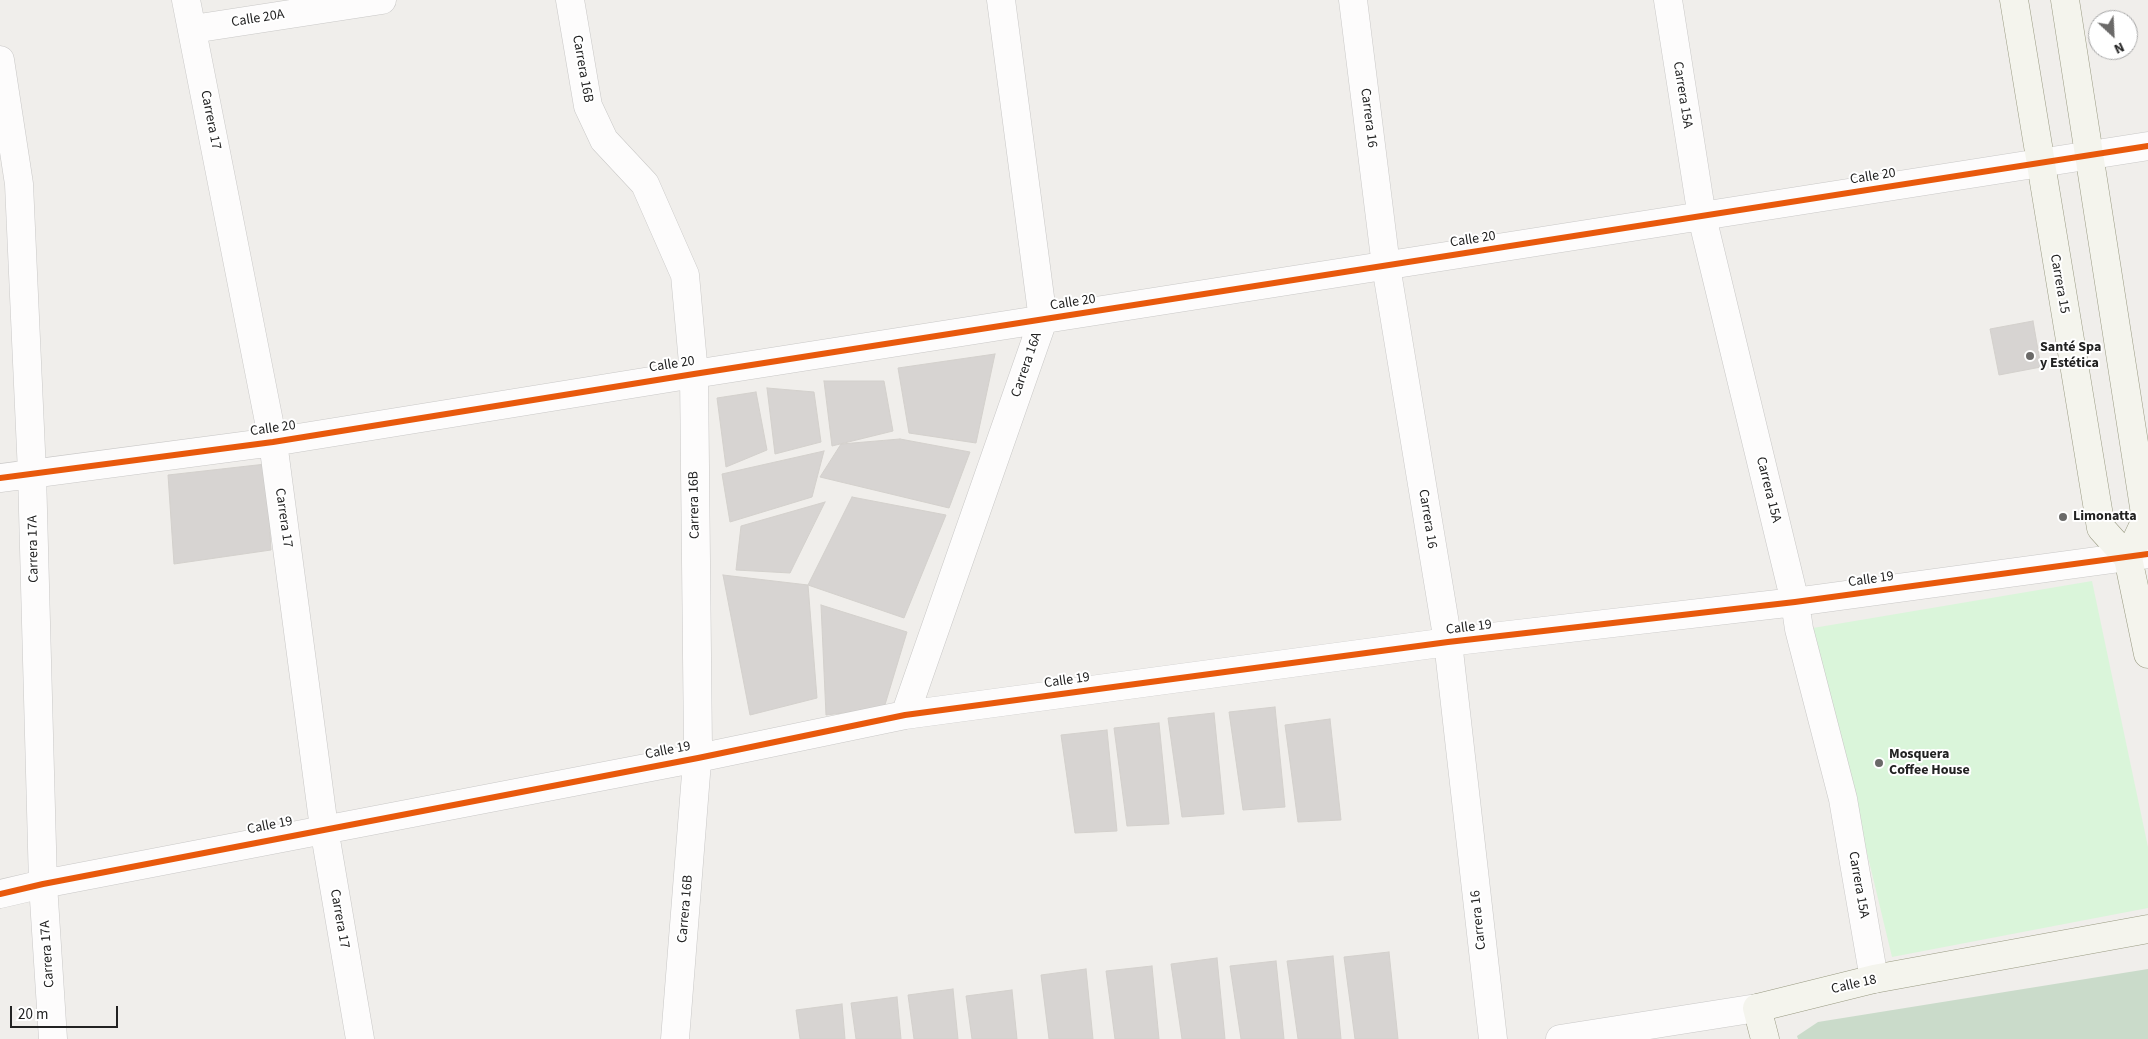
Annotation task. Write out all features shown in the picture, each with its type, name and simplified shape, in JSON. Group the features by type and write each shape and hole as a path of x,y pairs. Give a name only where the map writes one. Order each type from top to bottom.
{"street":[{"name":"Carrera 17","path":"186,0 272,442 324,828 360,1039"},
{"name":"Calle 20A","path":"192,29 382,0"},
{"name":"Carrera 16B","path":"570,0 588,106 604,140 646,184 686,275 694,374 698,758 675,1039"},
{"name":"Carrera 16A","path":"905,715 1043,320 1001,0"},
{"name":"Carrera 16","path":"1353,0 1386,266 1448,642 1493,1039"},
{"name":"Carrera 15A","path":"1668,0 1702,217 1796,602 1799,629 1843,799 1874,979"},
{"name":"Carrera 15","path":"2014,0 2039,164 2101,528 2138,556"},
{"path":"2065,0 2146,520 2138,556 2148,654"},
{"name":"Carrera 17A","path":"0,60 19,184 32,473 43,884 53,1039"},
{"name":"Calle 20","path":"0,478 272,442 694,374 2090,157 2148,146"},
{"name":"Calle 19","path":"0,894 324,828 698,758 905,715 1448,642 1796,602 2138,556"},
{"name":"Calle 18","path":"1560,1039 1757,1008 1874,979 2148,929"},
{"path":"1757,1008 1764,1039"}],"green space":[{"path":"2092,581 2148,847 2148,908 1892,957 1813,628"},
{"path":"2148,969 2148,1039 1798,1039 1797,1036 1818,1022"}],"building":[{"path":"2033,321 2041,367 1999,375 1990,329"},
{"path":"995,354 976,443 909,433 898,368"},
{"path":"824,381 884,381 893,431 832,446"},
{"path":"767,388 814,392 821,442 775,454"},
{"path":"756,392 767,450 726,467 717,398"},
{"path":"900,439 970,452 949,508 820,477 841,444"},
{"path":"824,451 812,497 730,522 722,474"},
{"path":"266,464 271,550 174,564 168,475"},
{"path":"852,497 946,515 904,618 808,585"},
{"path":"825,502 790,573 736,570 741,526"},
{"path":"723,575 808,585 817,698 750,715"},
{"path":"821,605 907,632 884,708 826,715"},
{"path":"1275,707 1285,807 1243,810 1229,712"},
{"path":"1214,713 1224,814 1182,817 1168,718"},
{"path":"1330,719 1341,820 1298,822 1285,725"},
{"path":"1159,723 1169,824 1127,826 1114,728"},
{"path":"1107,730 1117,831 1075,833 1061,735"},
{"path":"1389,952 1398,1039 1355,1039 1344,957"},
{"path":"1333,956 1341,1039 1298,1039 1287,961"},
{"path":"1217,958 1225,1039 1182,1039 1171,964"},
{"path":"1276,961 1284,1039 1241,1039 1230,966"},
{"path":"1152,966 1159,1039 1115,1039 1106,971"},
{"path":"1086,969 1093,1039 1049,1039 1041,975"},
{"path":"953,989 958,1039 914,1039 908,995"},
{"path":"1012,990 1017,1039 972,1039 966,996"},
{"path":"897,997 901,1039 856,1039 851,1003"},
{"path":"842,1004 845,1039 800,1039 796,1010"}],"cycle path":[{"path":"0,478 273,442 694,374 2148,146"},
{"path":"0,894 43,884 698,758 905,715 1448,642 1795,602 2148,554"}],"place":[{"name":"Santé Spa y Estética","path":"2030,356"},
{"name":"Limonatta","path":"2063,517"},
{"name":"Mosquera Coffee House","path":"1879,763"}]}
